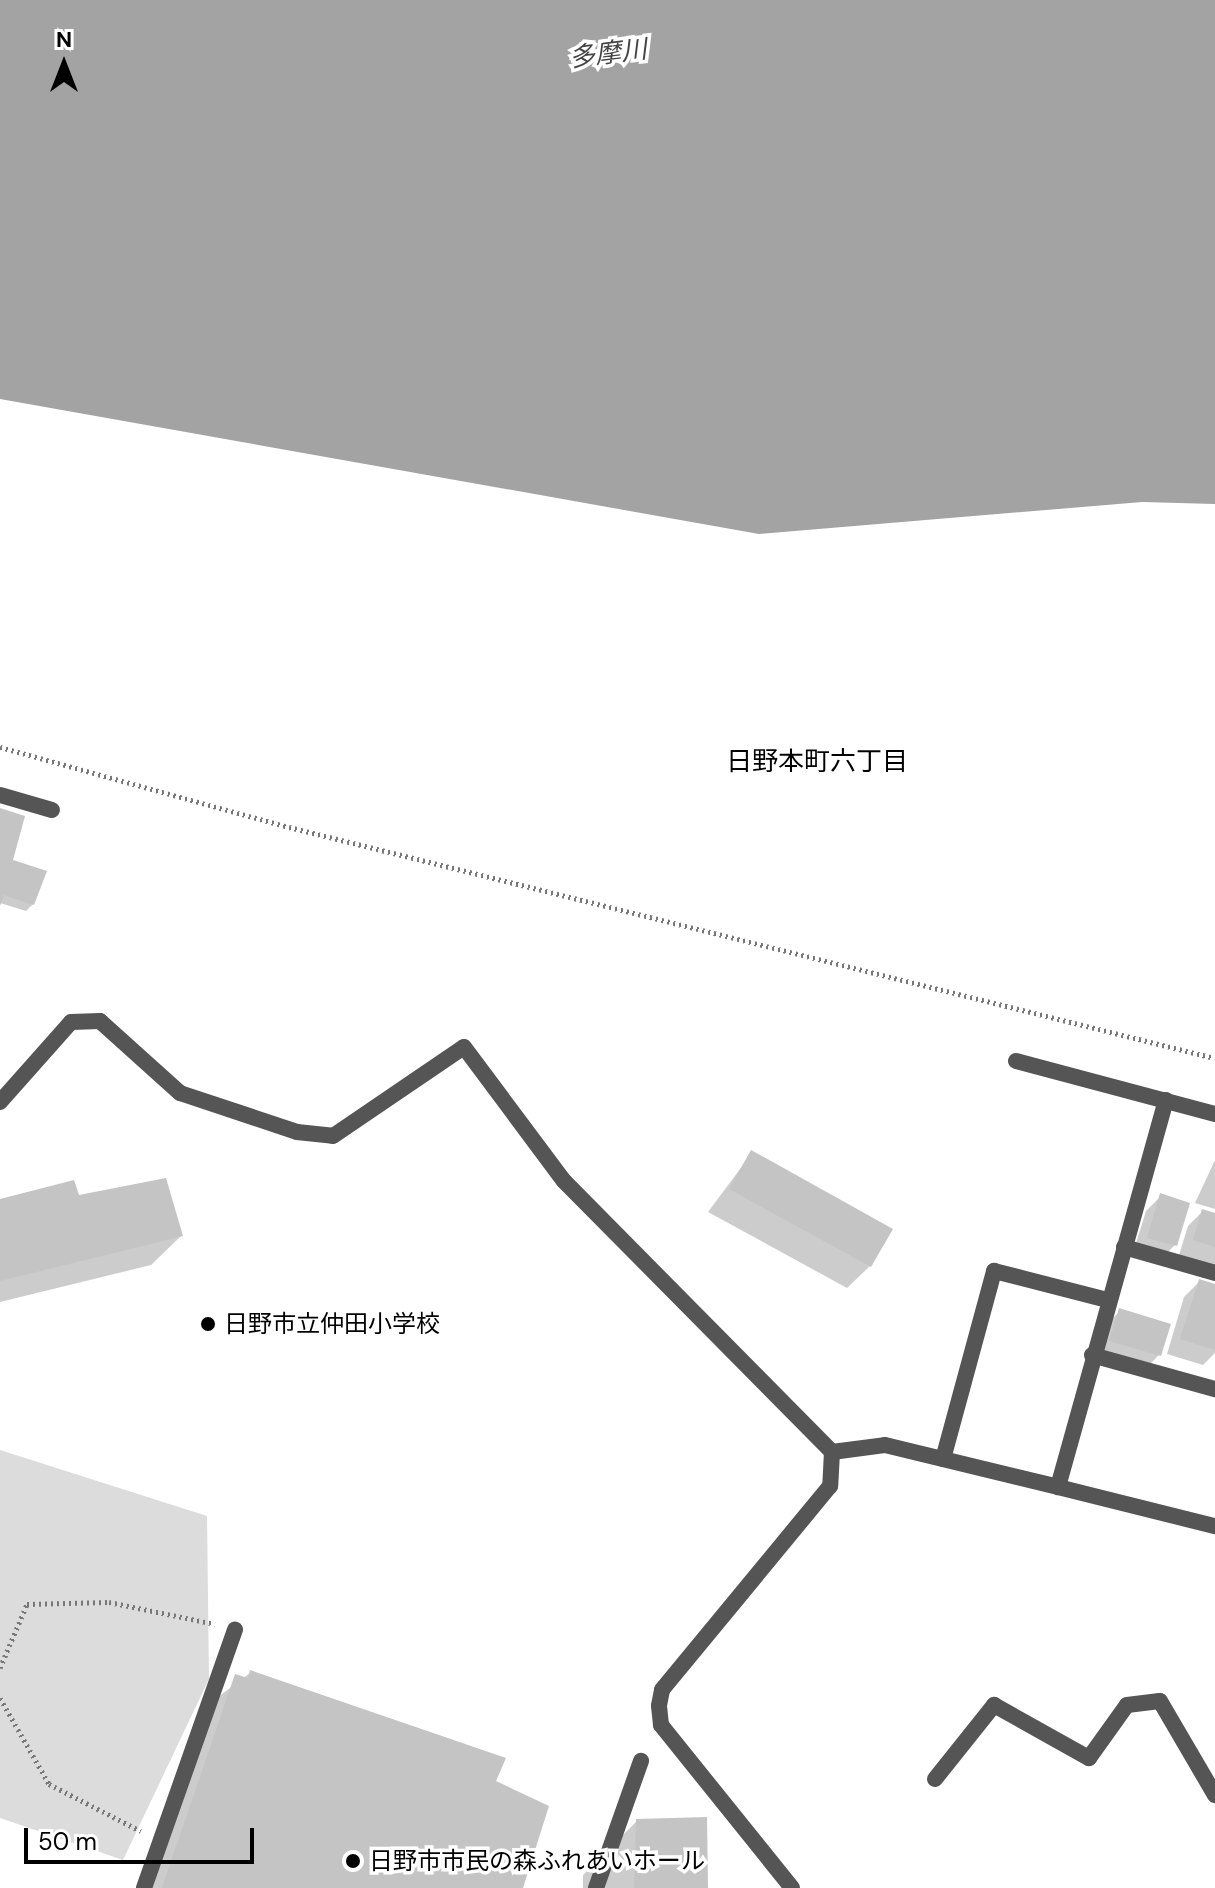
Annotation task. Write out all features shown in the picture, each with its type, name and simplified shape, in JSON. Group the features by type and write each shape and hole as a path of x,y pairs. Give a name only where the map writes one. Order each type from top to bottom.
{"street":[{"path":"0,795 52,810"},
{"path":"0,1102 71,1022 100,1021 180,1093 297,1132 333,1136 464,1047 564,1181 832,1452 830,1486 662,1690 659,1706 661,1725 792,1888"},
{"path":"1016,1061 1215,1114"},
{"path":"1058,1487 1092,1355 1166,1100"},
{"path":"1124,1247 1215,1273"},
{"path":"943,1459 994,1271 1108,1300"},
{"path":"1092,1355 1215,1389"},
{"path":"832,1452 885,1445 1215,1526"},
{"path":"144,1888 235,1630"},
{"path":"935,1779 994,1705 1089,1758 1127,1705 1160,1701 1215,1795"},
{"path":"596,1888 641,1761"}],"path":[{"path":"0,747 304,831 1215,1058"},
{"path":"0,1668 27,1604 109,1602 235,1630"},
{"path":"0,1698 49,1784 161,1841"}],"shaded area":[{"path":"0,1450 207,1516 209,1679 123,1860 0,1818"}],"water":[{"name":"多摩川","path":"0,0 1215,0 1215,504 1142,502 759,534 0,399"}],"building":[{"path":"0,808 25,816 13,860 47,871 34,905 4,895 0,906"},
{"path":"751,1150 893,1229 871,1267 729,1189"},
{"path":"166,1178 183,1236 0,1281 0,1199 74,1180 79,1195"},
{"path":"1160,1193 1190,1203 1177,1246 1147,1238"},
{"path":"1202,1209 1215,1213 1215,1247 1193,1240"},
{"path":"1199,1279 1215,1284 1215,1350 1180,1339"},
{"path":"1119,1308 1171,1324 1161,1356 1109,1341"},
{"path":"250,1670 506,1758 496,1781 549,1806 523,1888 162,1888 235,1674 248,1678"},
{"path":"707,1817 708,1888 634,1888 636,1819"}],"place":[{"name":"日野市立仲田小学校","path":"208,1324"},
{"name":"日野市市民の森ふれあいホール","path":"353,1861"}],"district":[{"name":"日野本町六丁目","path":"817,762"}]}
